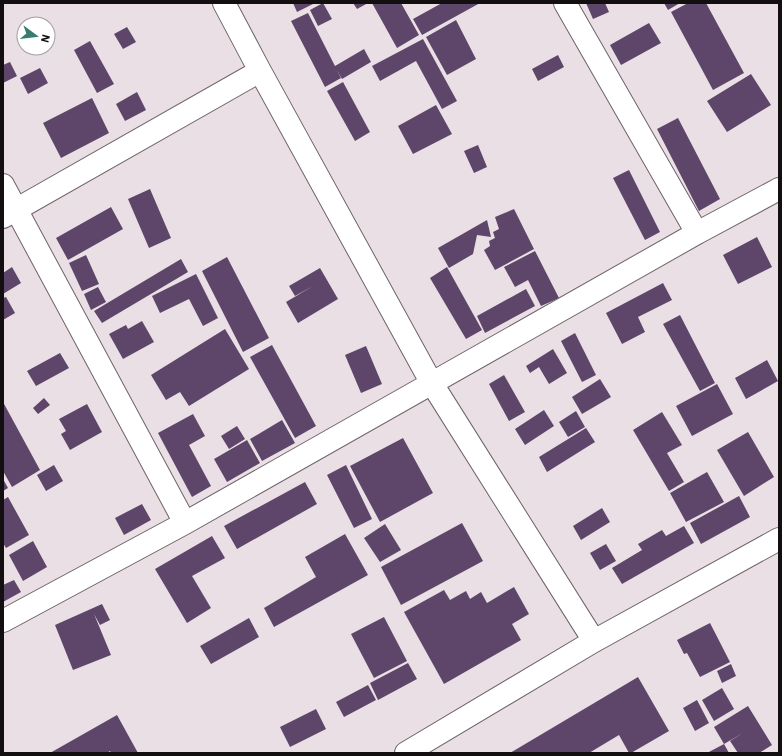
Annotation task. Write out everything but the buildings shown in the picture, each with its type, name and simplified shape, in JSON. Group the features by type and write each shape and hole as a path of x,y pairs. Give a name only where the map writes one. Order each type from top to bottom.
{"street":[{"path":"224,3 431,382 594,641"},
{"path":"565,3 697,233"},
{"path":"10,213 260,71"},
{"path":"3,185 10,213 185,523"},
{"path":"3,621 185,523 431,382 697,233 779,189"},
{"path":"406,753 594,641 779,539"}]}
